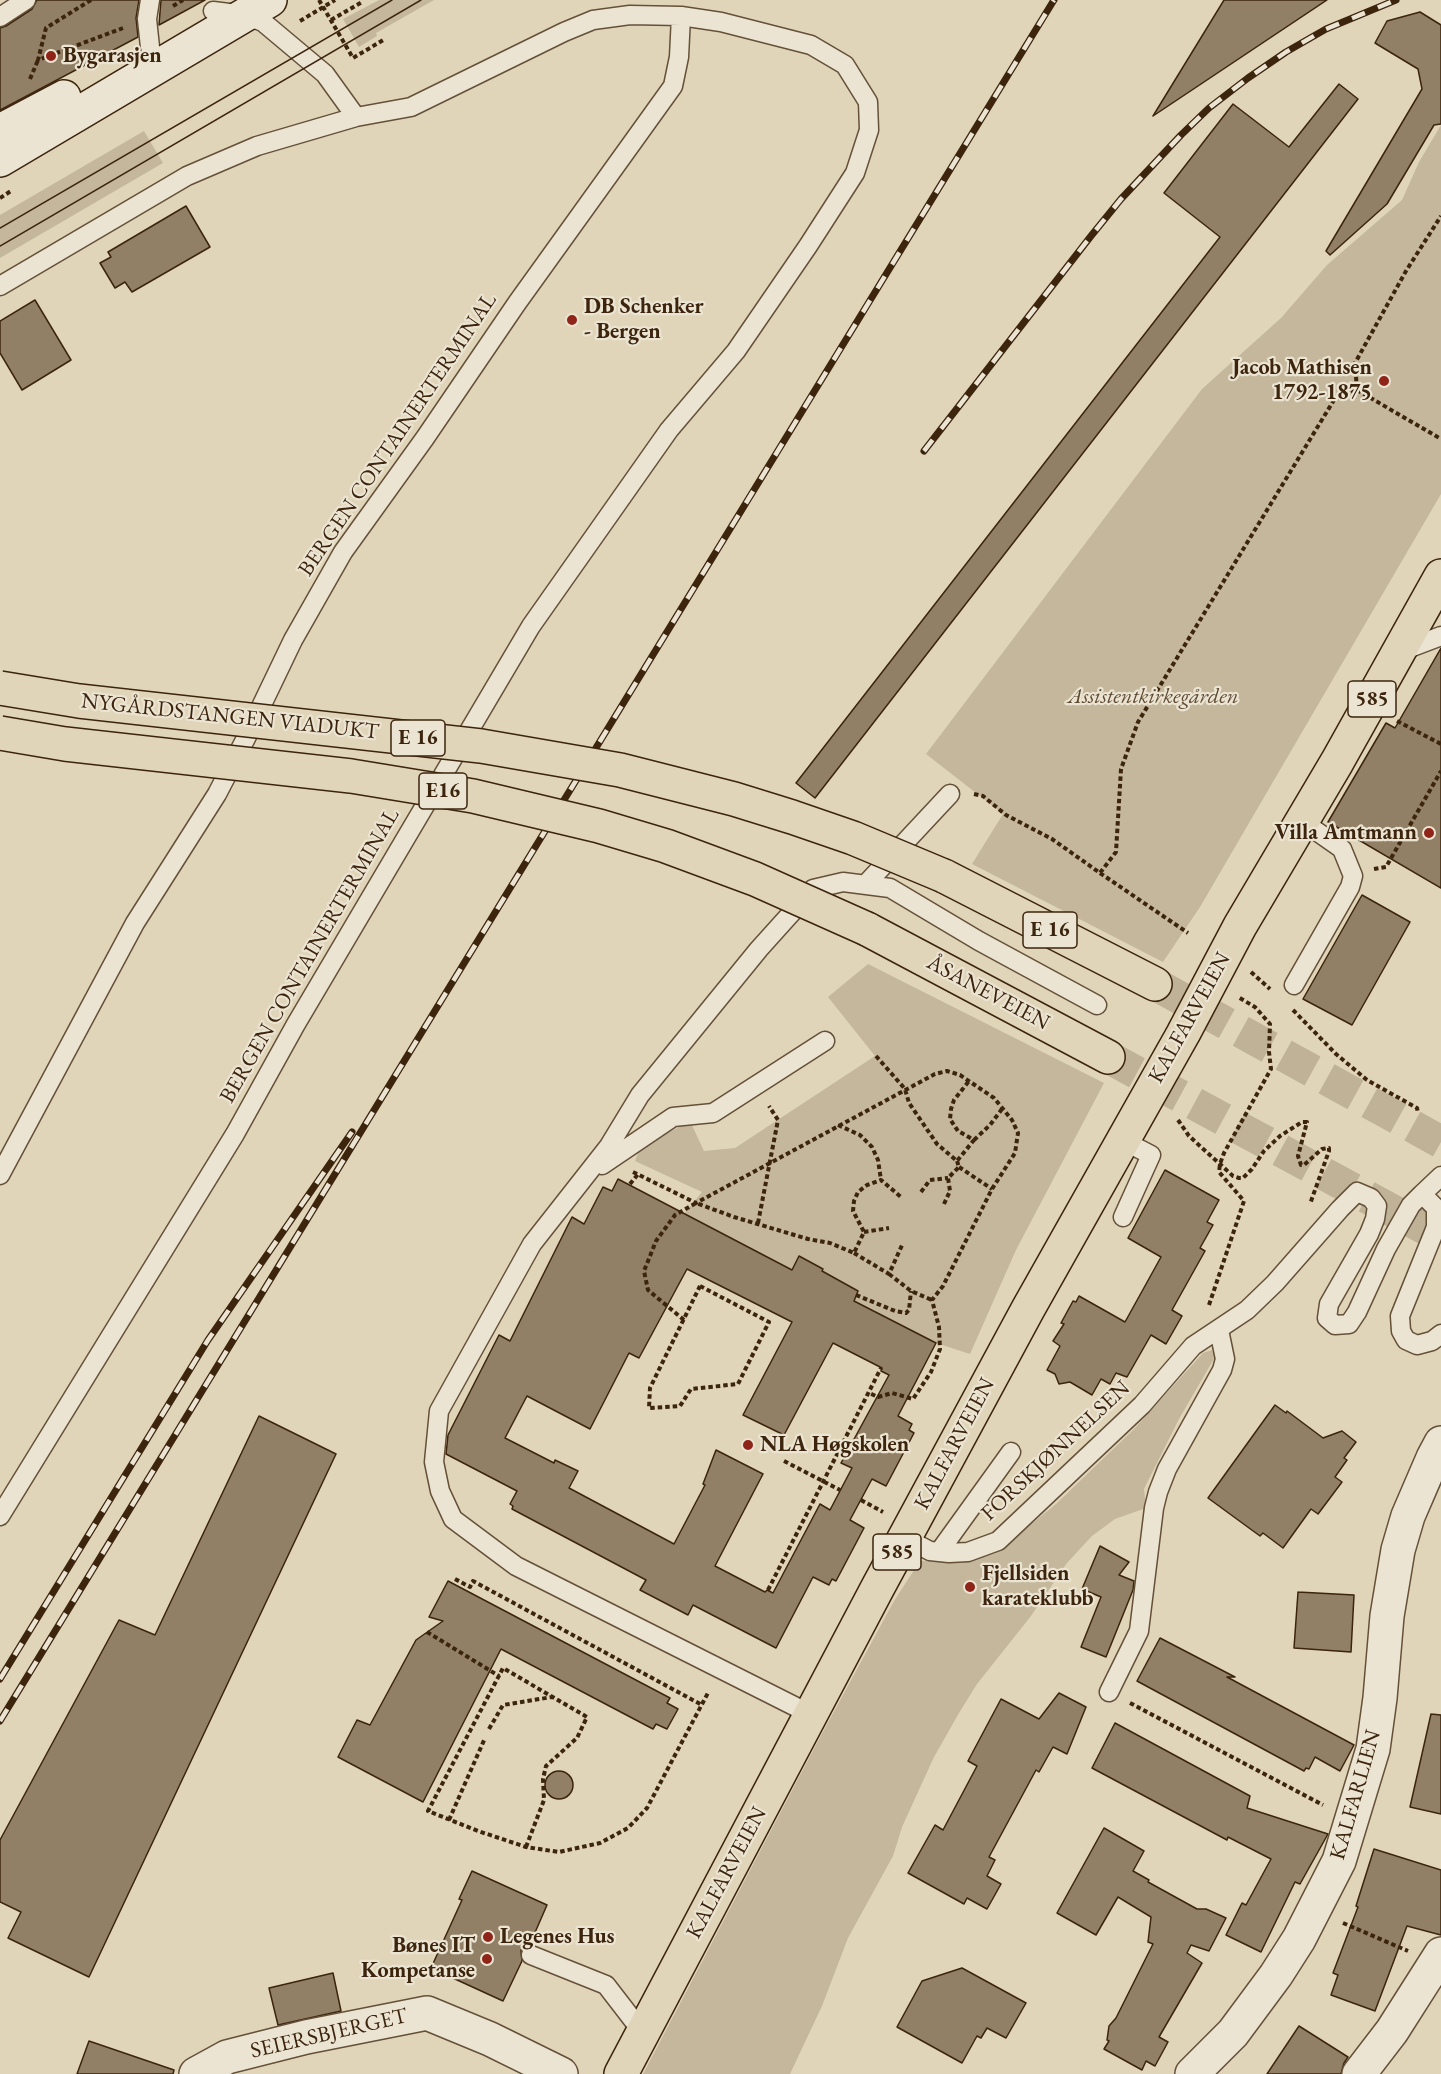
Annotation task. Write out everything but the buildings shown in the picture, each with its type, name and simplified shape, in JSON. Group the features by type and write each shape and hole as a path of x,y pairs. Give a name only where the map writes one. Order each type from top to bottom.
{"main road":[{"name":"KALFARVEIEN","path":"621,2074 810,1714 897,1526 1028,1309 1183,1034 1254,902 1441,576"},
{"name":"NYGÅRDSTANGEN VIADUKT","path":"0,688 79,701 481,746 620,770 734,799 853,838 944,876 1155,984"},
{"name":"NYGÅRDSTANGEN VIADUKT","path":"0,733 65,744 351,776 494,800 599,826 666,846 755,879 867,929"},
{"name":"ÅSANEVEIEN","path":"867,929 1108,1057"}],"street":[{"path":"0,131 31,116 148,33 238,6"},
{"path":"0,160 238,6"},
{"name":"KALFARLIEN","path":"1192,2074 1233,2033 1276,1976 1299,1940 1339,1861 1373,1749 1389,1596 1398,1550 1420,1486 1441,1443"},
{"path":"1359,2074 1411,2003 1441,1954"},
{"name":"SEIERSBJERGET","path":"196,2074 227,2057 306,2037 427,2013 490,2038 561,2074"}],"lane":[{"path":"0,17 26,0"},
{"path":"148,33 150,0"},
{"path":"238,6 262,22 319,68 356,117"},
{"path":"0,286 187,176 257,146 356,117 411,106 593,20 630,15 681,16"},
{"name":"BERGEN CONTAINERTERMINAL","path":"0,1175 135,923 217,794 293,640 343,552 425,438 517,303 673,86 679,57 681,16 721,22 811,45 845,65 868,102 869,130 855,173 802,256 736,351 669,430 531,626 296,1024 235,1134 0,1516"},
{"path":"1397,652 1441,636"},
{"path":"866,884 950,794"},
{"path":"1294,985 1350,886 1353,876 1342,849 1302,821"},
{"path":"810,1714 516,1566 453,1519 440,1491 434,1462 440,1411 532,1244 609,1146 640,1095 759,949 813,890 843,882 890,888 979,941 1097,1005"},
{"path":"582,1180 607,1160 673,1117 713,1113 825,1041"},
{"path":"1122,1140 1151,1155 1123,1217"},
{"name":"FORSKJØNNELSEN","path":"897,1526 930,1551 968,1552 998,1541 1142,1405 1193,1346 1247,1310 1275,1283 1357,1192 1371,1198 1377,1206 1375,1219 1369,1234 1329,1304 1327,1318 1335,1324 1349,1324 1357,1312 1386,1249 1411,1205 1441,1176"},
{"path":"1422,1194 1436,1208 1436,1227 1400,1316 1401,1331 1406,1340 1417,1345 1432,1341 1441,1334"},
{"path":"1109,1692 1140,1631 1154,1508 1158,1492 1173,1459 1222,1370 1225,1359 1219,1330"},
{"path":"939,1552 1011,1452"},
{"path":"531,1955 606,1985 643,2033"}],"path":[{"path":"91,0 46,28 38,60 148,33 155,18 183,0"},
{"path":"319,0 352,58 385,39"},
{"path":"331,20 362,2"},
{"path":"1357,390 1355,363 1406,271 1441,216"},
{"path":"1357,390 1441,439"},
{"path":"1100,873 1116,852 1121,769 1138,722 1334,400 1357,390"},
{"path":"1395,720 1441,744"},
{"path":"1351,873 1386,867 1441,771"},
{"path":"950,794 965,791 983,796 1006,816 1052,839 1188,933"},
{"path":"1246,968 1271,990"},
{"path":"1210,1304 1244,1201 1219,1172 1220,1164 1271,1069 1270,1024 1255,1007 1232,993"},
{"path":"1288,1005 1336,1054 1367,1080 1417,1108 1418,1113"},
{"path":"876,1056 905,1089 909,1103 937,1144 957,1161 959,1167 992,1190"},
{"path":"684,1320 648,1290 644,1271 656,1241 675,1215 905,1089 935,1074 947,1071 969,1081 994,1098 1012,1120 1018,1133 1015,1153 992,1190 943,1286 932,1300"},
{"path":"969,1081 954,1100 950,1119 958,1131 974,1140"},
{"path":"756,1085 778,1120 758,1223"},
{"path":"957,1161 1002,1109"},
{"path":"1178,1120 1189,1136 1233,1176 1243,1178 1264,1151 1280,1136 1302,1122 1307,1122 1298,1156 1300,1166 1322,1149 1329,1148 1307,1212"},
{"path":"838,1125 860,1136 872,1147 878,1160 881,1180 901,1197"},
{"path":"607,1160 696,1203 734,1217 808,1239 830,1243 854,1252 911,1291 932,1300"},
{"path":"921,1192 930,1180 948,1178 959,1167"},
{"path":"630,1184 638,1174"},
{"path":"944,1204 950,1191 948,1178"},
{"path":"864,1232 853,1211 854,1201 858,1192 867,1185 881,1180"},
{"path":"864,1232 889,1228"},
{"path":"854,1252 864,1232"},
{"path":"889,1274 903,1243"},
{"path":"700,1286 769,1322 738,1384 691,1389 680,1406 649,1408 650,1388 684,1320 700,1286"},
{"path":"856,1295 895,1311 906,1313 909,1310 911,1291"},
{"path":"869,1392 878,1397 892,1393 913,1399 931,1371 940,1349 939,1327 932,1300"},
{"path":"768,1590 881,1368"},
{"path":"784,1461 840,1490"},
{"path":"861,1500 897,1526"},
{"path":"455,1579 470,1587 473,1581 702,1705"},
{"path":"427,1632 499,1676"},
{"path":"526,1847 544,1800 543,1779 546,1766 577,1738 587,1717 503,1668 428,1812 526,1847 560,1852 600,1843 628,1828 647,1808 720,1670"},
{"path":"1109,1692 1329,1809"},
{"path":"489,1729 503,1705 553,1697"},
{"path":"449,1820 485,1738"},
{"path":"1339,1922 1408,1951"}],"green space":[{"path":"379,0 434,0 376,33 377,36 359,47 343,19"},
{"name":"Assistentkirkegården","path":"1441,125 1441,494 1200,907 1163,962 972,864 1003,814 926,754 1202,389 1281,318 1327,265 1402,200 1419,162"},
{"path":"144,131 163,163 0,258 0,215"},
{"path":"868,964 1104,1083 1016,1250 970,1354 936,1343 854,1301 858,1291 822,1271 823,1268 799,1257 792,1270 684,1214 702,1192 635,1161 640,1148 690,1121 704,1151 735,1148 875,1056 828,997"},
{"path":"1212,1350 1215,1357 1179,1419 1144,1489 1146,1508 1115,1519 1092,1536 1067,1563 1031,1616 977,1684 959,1713 934,1757 902,1827 893,1856 848,1938 822,2006 790,2074 643,2074 818,1741 894,1601 916,1567 922,1561 957,1563 996,1553 1056,1504 1133,1430 1203,1353"}],"tunnel":[{"path":"1155,984 1441,1142"},
{"path":"1108,1057 1441,1237"}],"tram line":[{"path":"0,228 392,0"},
{"path":"0,246 421,0"}],"railway":[{"path":"0,1721 1054,0"},
{"path":"924,451 1121,199 1209,108 1286,52 1326,29 1396,0"},
{"path":"0,1679 208,1340 352,1132"}],"place":[{"name":"Bygarasjen","path":"51,56"},
{"name":"DB Schenker - Bergen","path":"572,320"},
{"name":"Jacob Mathisen 1792-1875","path":"1384,381"},
{"name":"Villa Amtmann","path":"1429,833"},
{"name":"NLA Høgskolen","path":"748,1445"},
{"name":"Fjellsiden karateklubb","path":"970,1587"},
{"name":"Legenes Hus","path":"488,1937"},
{"name":"Bønes IT Kompetanse","path":"487,1959"}]}
